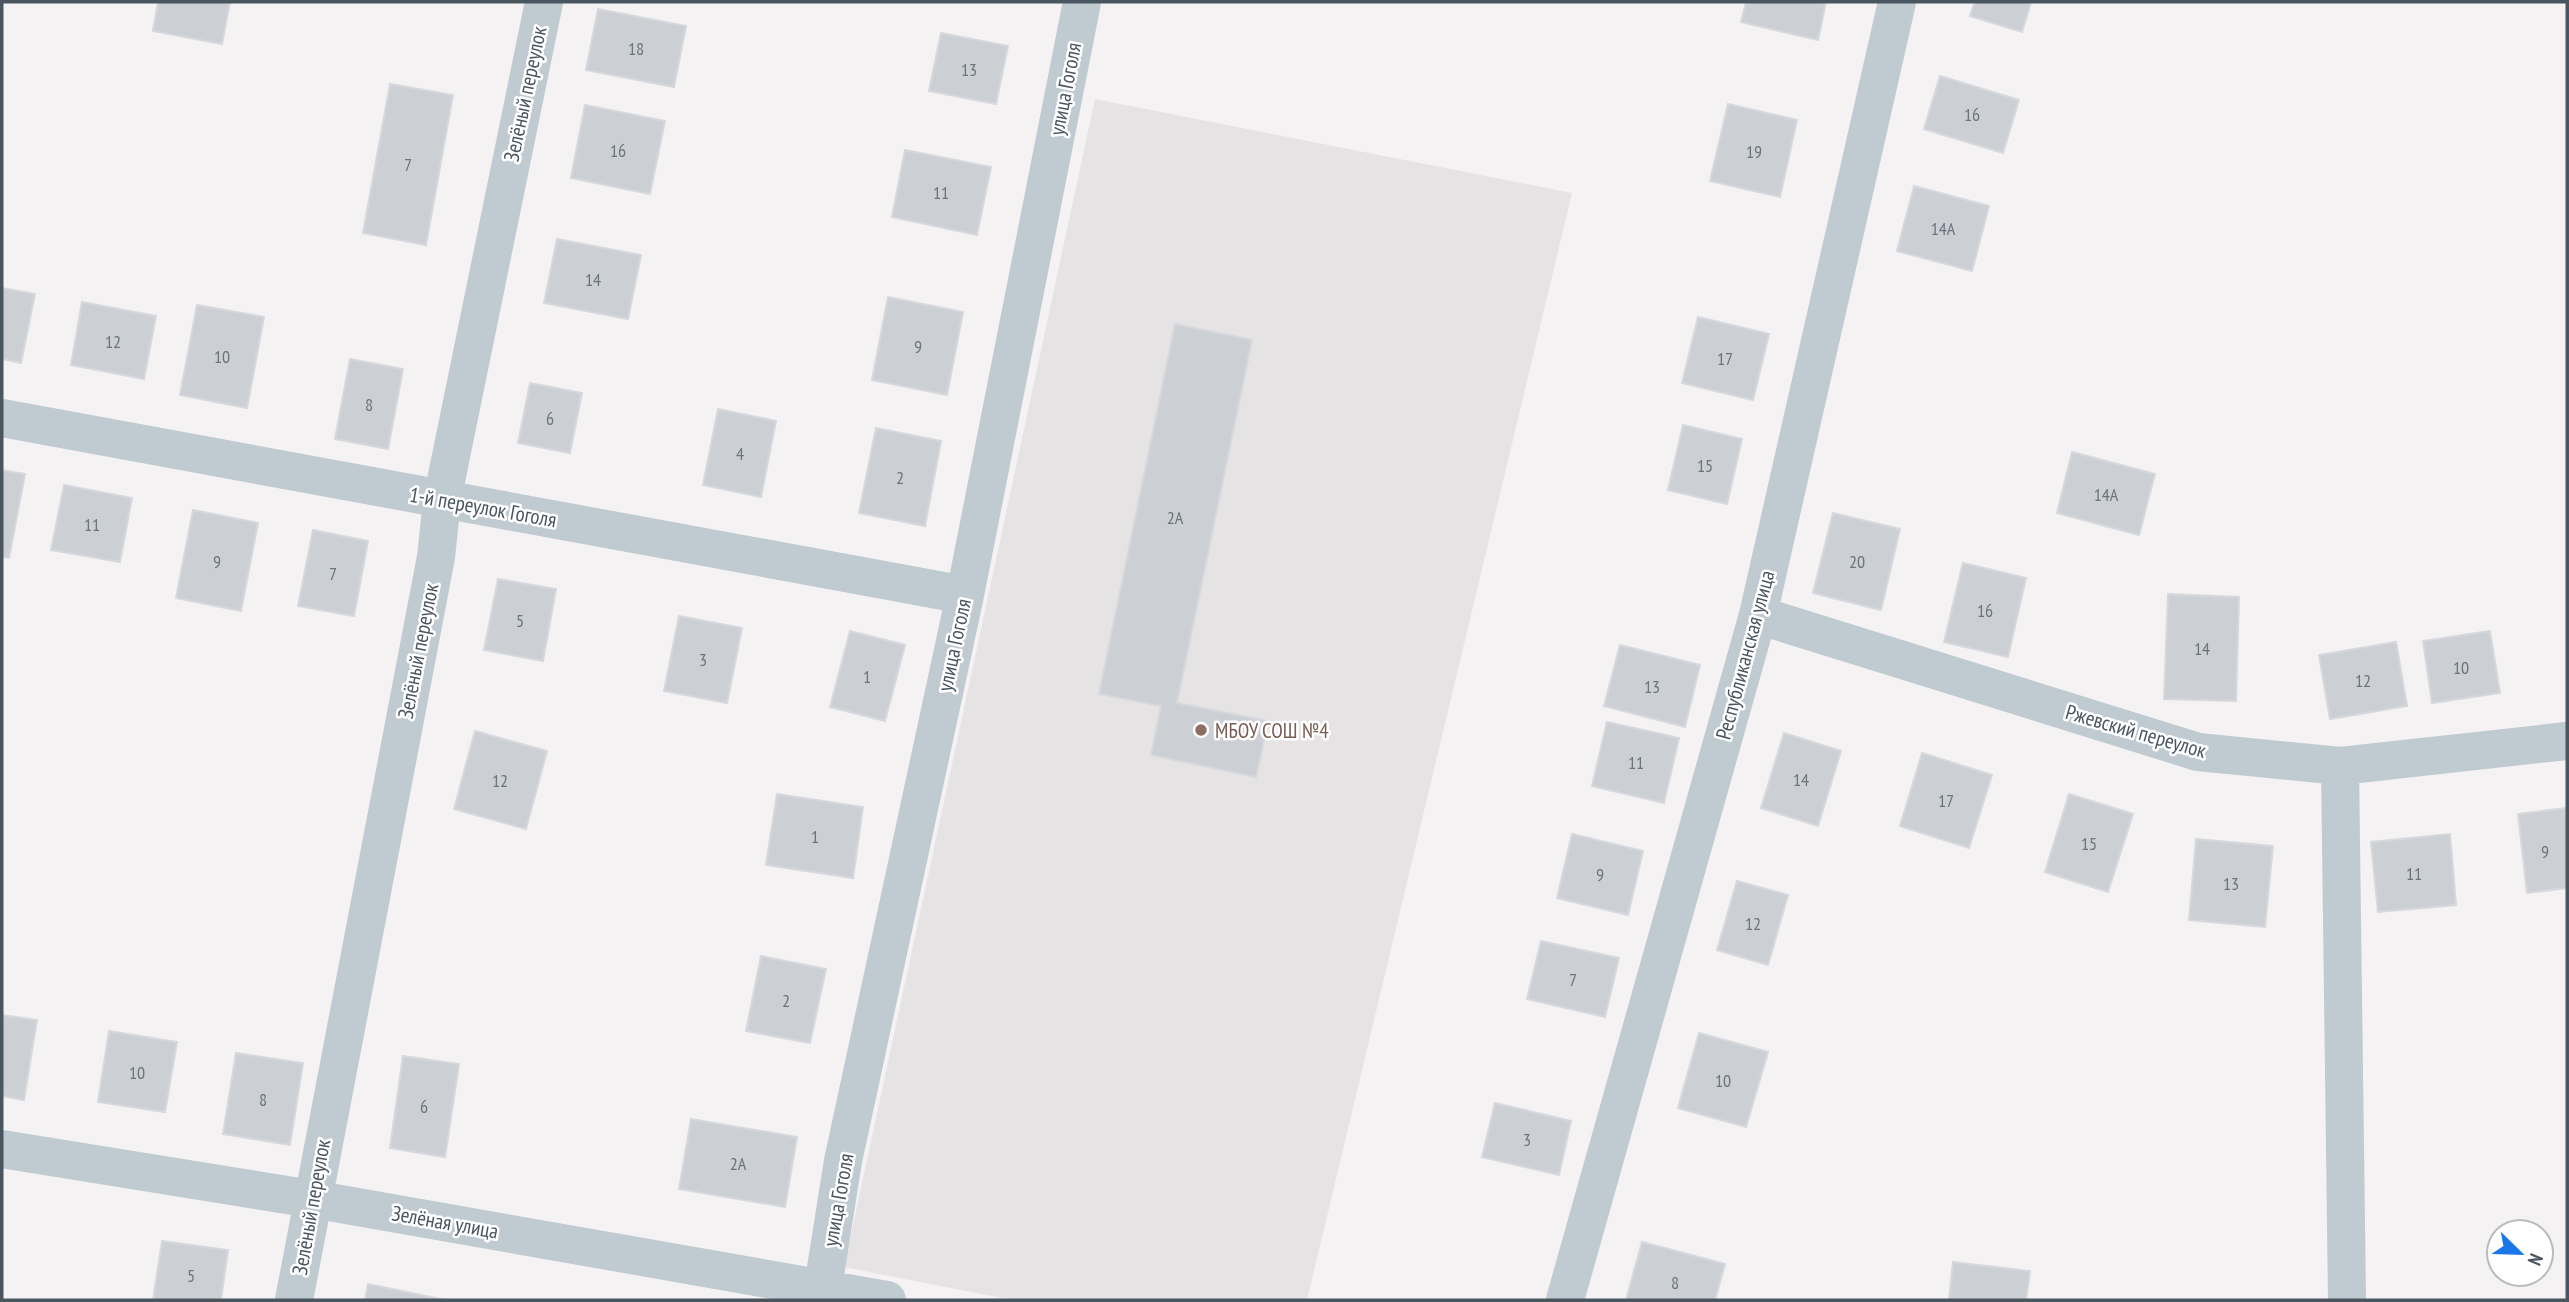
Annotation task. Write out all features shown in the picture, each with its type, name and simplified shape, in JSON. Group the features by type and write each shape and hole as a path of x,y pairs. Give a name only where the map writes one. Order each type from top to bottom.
{"street":[{"name":"Зелёный переулок","path":"294,1300 436,557 442,500 544,2"},
{"name":"улица Гоголя","path":"823,1287 843,1161 965,595 1082,2"},
{"name":"Республиканская улица","path":"1565,1300 1758,615 1897,2"},
{"name":"1-й переулок Гоголя","path":"2,418 965,595"},
{"name":"Ржевский переулок","path":"1758,615 2198,752 2340,766 2567,740"},
{"path":"2340,766 2347,1300"},
{"name":"Зелёная улица","path":"2,1149 312,1199 887,1300"}],"shaded area":[{"name":"МБОУ СОШ №4","path":"1095,99 1572,193 1307,1300 1012,1300 844,1267"}],"building":[{"path":"158,2 230,2 222,44 153,31"},
{"path":"1746,2 1826,2 1818,40 1741,22"},
{"path":"1975,2 2031,2 2022,32 1970,16"},
{"path":"598,9 686,26 674,87 586,70"},
{"path":"941,33 1008,46 996,104 929,91"},
{"path":"1940,76 2019,100 2003,153 1924,129"},
{"path":"390,84 453,95 426,245 363,233"},
{"path":"1728,104 1797,120 1780,197 1710,181"},
{"path":"585,105 665,121 650,194 571,178"},
{"path":"905,150 991,167 977,235 892,217"},
{"path":"1914,186 1989,206 1972,271 1897,251"},
{"path":"557,239 641,255 628,319 544,303"},
{"path":"2,288 35,294 21,363 2,359"},
{"path":"888,297 963,312 947,395 872,380"},
{"path":"82,302 156,316 144,379 71,365"},
{"path":"197,305 264,317 247,408 180,395"},
{"path":"1698,317 1769,334 1753,400 1682,383"},
{"path":"1175,324 1252,340 1177,703 1268,721 1256,777 1151,755 1161,706 1099,694"},
{"path":"350,359 403,369 388,449 335,439"},
{"path":"530,383 582,393 570,453 518,443"},
{"path":"718,409 776,421 761,497 703,485"},
{"path":"1683,425 1742,439 1727,504 1668,490"},
{"path":"876,428 941,441 925,526 859,513"},
{"path":"2072,452 2155,474 2139,535 2057,513"},
{"path":"2,470 25,474 9,558 2,557"},
{"path":"64,485 132,498 120,562 51,550"},
{"path":"193,510 258,523 241,611 176,598"},
{"path":"1833,513 1900,529 1881,610 1813,593"},
{"path":"313,530 368,541 354,616 298,606"},
{"path":"1963,563 2026,578 2008,657 1944,642"},
{"path":"498,579 556,589 543,661 484,650"},
{"path":"2168,594 2239,597 2236,701 2164,699"},
{"path":"679,616 742,628 727,703 664,691"},
{"path":"850,631 905,645 885,721 830,707"},
{"path":"2490,631 2500,693 2432,703 2423,641"},
{"path":"2396,642 2407,706 2330,719 2319,655"},
{"path":"1620,645 1700,665 1685,727 1604,706"},
{"path":"1607,722 1679,738 1664,803 1592,786"},
{"path":"475,731 547,751 526,829 454,809"},
{"path":"1784,733 1841,751 1818,826 1761,808"},
{"path":"1922,753 1992,775 1969,848 1900,826"},
{"path":"777,794 863,807 853,878 766,865"},
{"path":"2069,794 2133,814 2108,892 2045,872"},
{"path":"2567,808 2567,888 2527,893 2518,814"},
{"path":"1572,834 1643,851 1628,915 1557,898"},
{"path":"2450,834 2456,905 2378,912 2371,842"},
{"path":"2196,839 2273,846 2265,927 2189,920"},
{"path":"1737,881 1788,895 1768,965 1717,950"},
{"path":"1541,941 1619,958 1605,1017 1527,999"},
{"path":"761,956 826,969 810,1043 746,1031"},
{"path":"2,1015 37,1020 24,1100 2,1096"},
{"path":"109,1031 177,1042 165,1112 98,1102"},
{"path":"1699,1033 1768,1052 1746,1127 1678,1108"},
{"path":"236,1053 303,1063 290,1145 223,1134"},
{"path":"403,1056 459,1064 445,1157 390,1148"},
{"path":"1495,1103 1571,1121 1559,1175 1482,1157"},
{"path":"691,1119 797,1137 785,1207 679,1189"},
{"path":"162,1241 228,1250 221,1300 153,1300"},
{"path":"1642,1242 1725,1264 1715,1300 1626,1300"},
{"path":"1953,1262 2030,1271 2026,1300 1949,1300"},
{"path":"368,1284 445,1300 365,1300"}],"place":[{"name":"МБОУ СОШ №4","path":"1201,730"}]}
